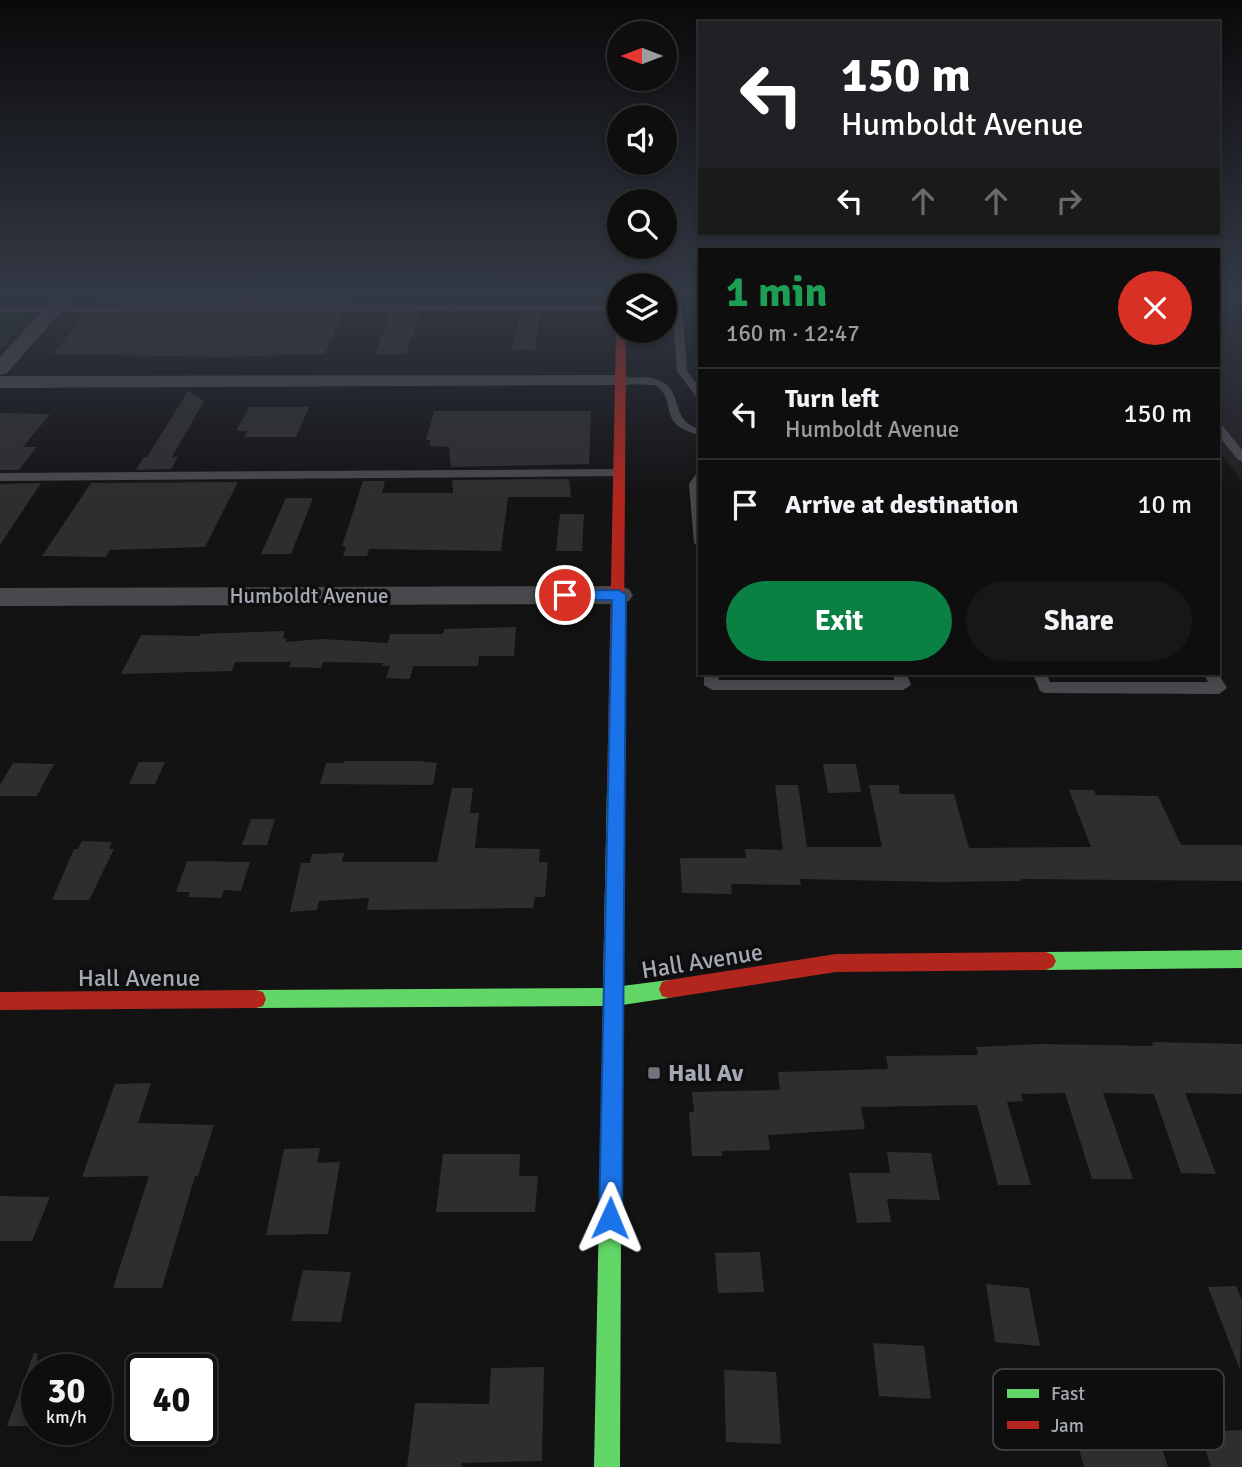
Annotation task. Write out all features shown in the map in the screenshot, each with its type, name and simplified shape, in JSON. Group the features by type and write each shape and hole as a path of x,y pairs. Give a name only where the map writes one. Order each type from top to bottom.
{"street":[{"path":"607,1467 621,360"},
{"path":"0,382 621,381"},
{"name":"Humboldt Avenue","path":"0,597 619,595"},
{"name":"Hall Avenue","path":"0,1001 614,997 836,963 1242,959"}],"lane":[{"path":"681,360 682,371 698,392"},
{"path":"621,381 660,383 668,388 675,420 681,427 698,431"},
{"path":"1220,430 1242,458"},
{"path":"0,477 620,473"},
{"path":"698,480 695,484 698,519"},
{"path":"711,675 712,685 903,685 900,675"},
{"path":"1040,675 1045,687 1219,688 1212,675"}],"shaded area":[{"path":"1220,360 1242,360 1242,481 1220,452"}],"building":[{"path":"188,391 204,401 172,457 178,457 171,469 136,470 144,457 147,457"},
{"path":"249,407 309,407 296,437 244,437 247,431 236,431"},
{"path":"434,411 591,411 589,464 451,467 449,447 429,446 431,440 426,440"},
{"path":"0,413 50,414 23,447 37,447 19,470 0,470"},
{"path":"569,479 571,497 508,497 501,551 369,549 367,556 343,556 346,547 342,546 363,481 385,481 382,493 453,493 452,480"},
{"path":"238,482 205,547 110,550 106,557 42,556 91,483"},
{"path":"41,483 0,545 0,484"},
{"path":"286,498 313,498 291,554 261,554"},
{"path":"560,514 584,514 582,551 556,551"},
{"path":"516,627 514,656 479,656 478,666 413,666 410,679 386,678 390,666 382,666 383,663 323,662 321,668 289,667 291,662 235,662 232,671 121,674 141,635 199,636 285,631 285,642 322,639 388,643 390,634 443,634 444,629"},
{"path":"139,762 165,762 155,784 129,784"},
{"path":"13,763 54,764 37,796 0,796 0,785"},
{"path":"326,763 437,763 433,785 320,784"},
{"path":"823,764 856,764 861,792 828,793"},
{"path":"775,785 798,785 807,847 882,847 869,785 899,785 900,794 954,794 969,848 1091,847 1069,790 1094,790 1096,795 1158,796 1181,845 1242,845 1242,881 1021,879 939,882 800,879 801,885 731,884 732,894 682,893 680,858 746,858 745,849 783,850"},
{"path":"452,788 473,788 470,813 479,813 475,848 540,849 539,862 548,862 545,897 535,897 533,908 367,910 369,898 319,901 317,910 290,912 301,863 310,863 312,854 344,853 342,862 437,862"},
{"path":"251,819 275,819 267,845 242,845"},
{"path":"82,841 112,842 109,849 114,849 89,900 52,900 74,849 78,849"},
{"path":"187,861 250,862 241,891 224,890 221,898 188,897 190,892 176,892"},
{"path":"1152,1042 1242,1044 1242,1094 1185,1093 1216,1174 1181,1173 1154,1094 1103,1093 1133,1179 1092,1179 1065,1093 1021,1094 1023,1101 1007,1102 1031,1185 998,1185 977,1105 861,1107 865,1129 768,1135 770,1150 722,1151 722,1156 692,1156 689,1112 694,1112 692,1092 780,1090 778,1072 888,1069 886,1056 978,1055 976,1047 1040,1044 1153,1046"},
{"path":"151,1083 138,1123 214,1125 198,1176 195,1176 162,1288 113,1288 149,1176 82,1177 115,1084"},
{"path":"320,1148 317,1163 340,1162 328,1234 266,1235 284,1149"},
{"path":"887,1152 931,1153 940,1200 887,1199 891,1222 857,1223 849,1173 890,1173"},
{"path":"443,1154 520,1154 519,1176 538,1176 535,1212 436,1212"},
{"path":"0,1196 50,1197 32,1241 0,1241"},
{"path":"760,1252 764,1292 718,1293 715,1253"},
{"path":"303,1270 351,1272 341,1322 291,1321"},
{"path":"986,1284 1029,1288 1040,1346 995,1342"},
{"path":"1236,1286 1242,1300 1240,1370 1208,1287"},
{"path":"873,1343 924,1346 931,1399 879,1396"},
{"path":"544,1367 542,1461 462,1463 461,1467 407,1467 415,1403 489,1404 491,1368"},
{"path":"724,1370 776,1372 781,1444 726,1442"},
{"path":"21,1388 21,1426 7,1426"},
{"path":"1242,1430 1242,1467 1211,1467 1206,1450 1224,1450 1224,1431"},
{"path":"1079,1450 1163,1450 1168,1467 1084,1467"}],"traffic: fast":[{"path":"607,1467 615,787"},
{"path":"1046,961 1242,959"},
{"path":"256,999 614,997 669,989"}],"traffic: jam":[{"path":"615,787 621,360"},
{"path":"669,989 836,963 1046,961"},
{"path":"0,1001 256,999"}],"place":[{"name":"Hall Av","path":"654,1073"}],"route":[{"path":"565,595 619,595 610,1218"}]}
